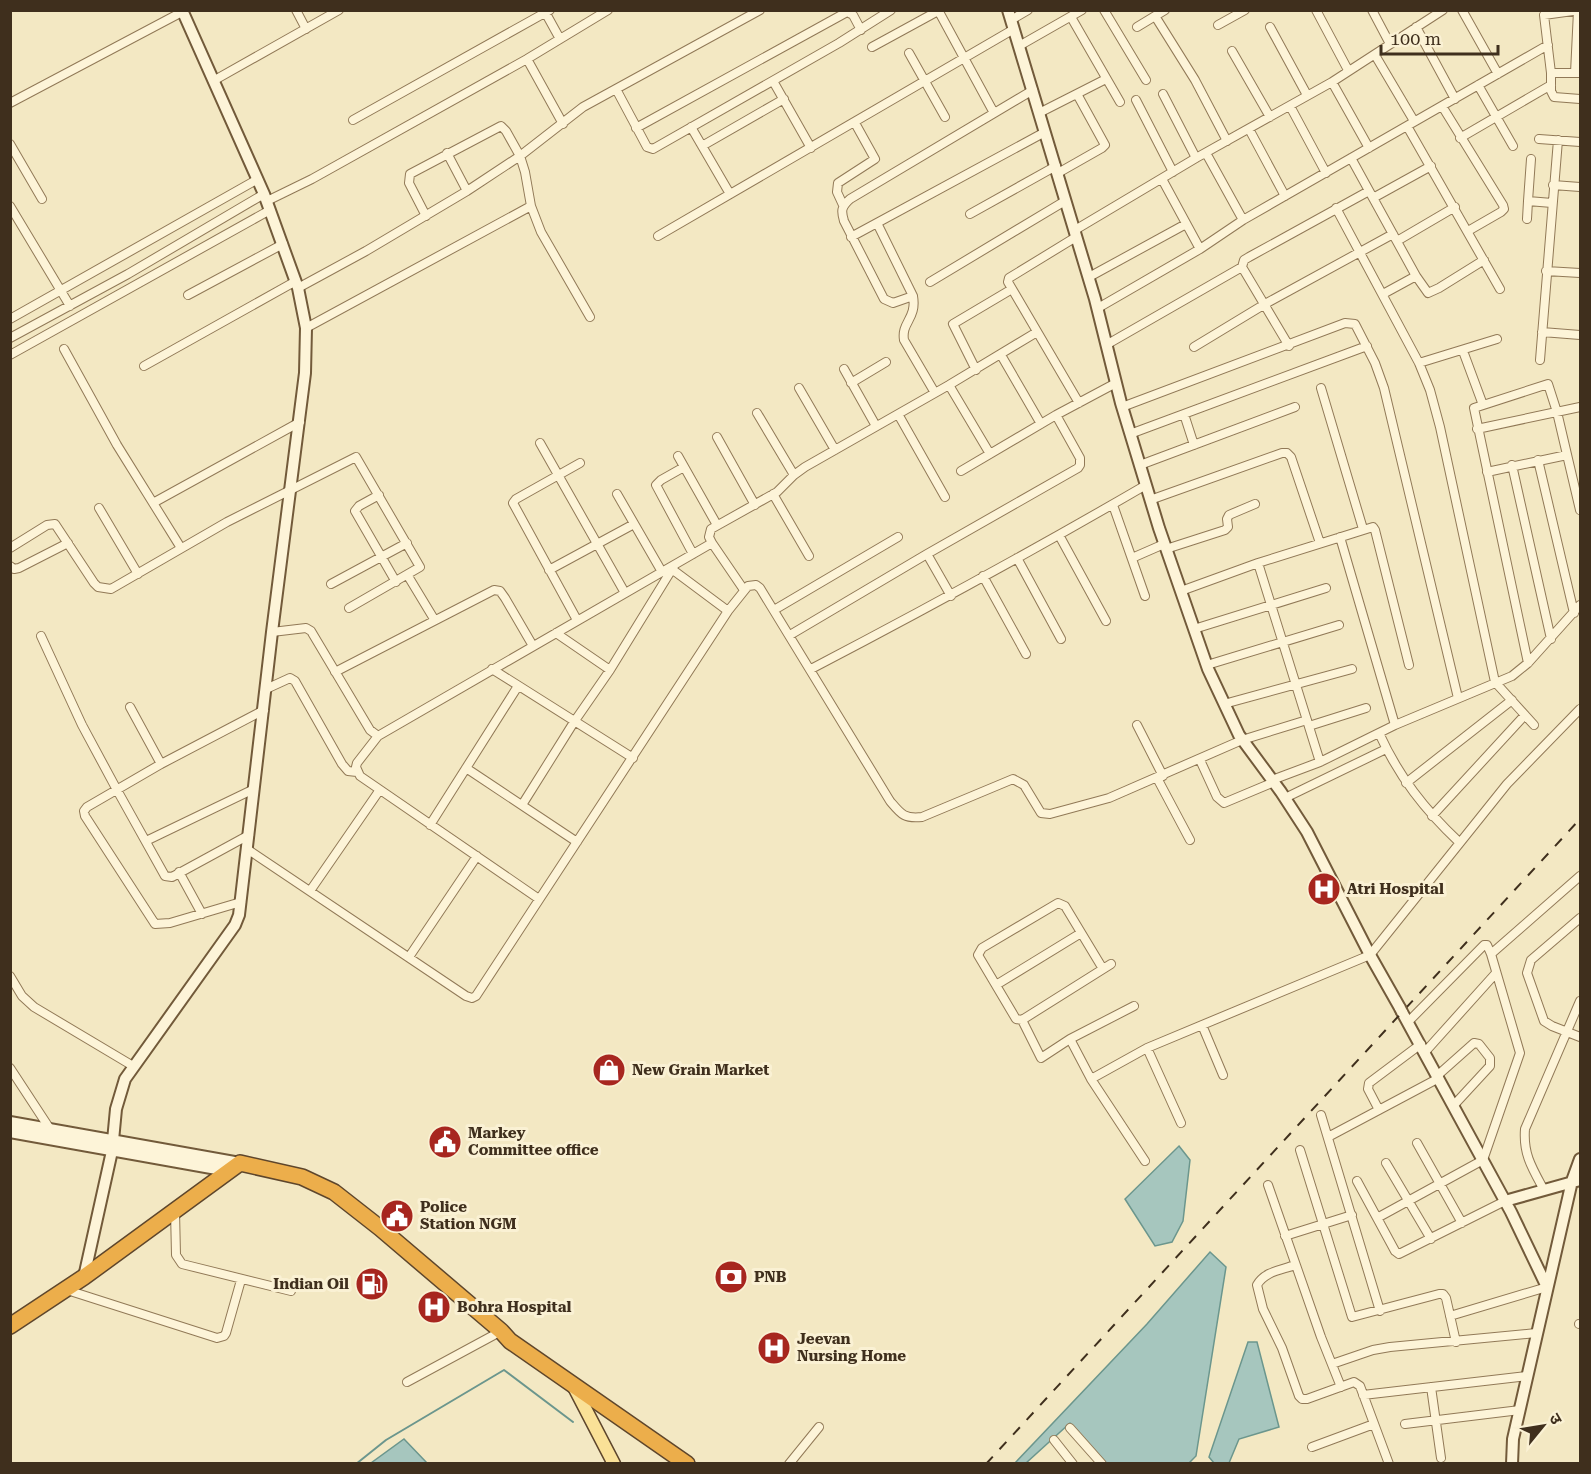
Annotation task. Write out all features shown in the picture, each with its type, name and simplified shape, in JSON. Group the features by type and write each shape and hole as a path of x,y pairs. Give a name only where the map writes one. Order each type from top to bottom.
{"highway":[{"path":"10,1326 84,1276 234,1167 300,1180 334,1192 501,1330 510,1341"},
{"path":"300,1180 329,1199 375,1235 494,1335 510,1341 687,1464"}],"main road":[{"path":"573,1385 614,1464"}],"street":[{"path":"296,10 306,29"},
{"path":"10,338 220,220 267,202 312,179 527,59 608,10"},
{"path":"144,366 426,216 520,156 583,107 760,10"},
{"path":"616,89 636,128 650,149 774,81 891,10"},
{"path":"658,236 964,59 1011,20 1028,10"},
{"path":"1019,46 1082,10"},
{"path":"1104,10 1146,80"},
{"path":"1137,27 1165,10"},
{"path":"1218,26 1245,10"},
{"path":"1316,10 1348,70"},
{"path":"1372,10 1390,44"},
{"path":"1079,403 1008,282 1009,278 1173,172 1332,82 1443,10"},
{"path":"1462,10 1498,74"},
{"path":"10,103 182,11 267,202 297,285 306,328 305,373 300,422 272,632 241,902 235,925 125,1079 120,1094 113,1146 84,1276"},
{"path":"213,81 337,11"},
{"path":"353,120 546,11 561,39"},
{"path":"872,47 938,11 994,113"},
{"path":"1551,73 1578,73 1579,11 1543,13 1554,97 1581,99"},
{"path":"636,128 847,12 853,15 861,30"},
{"path":"1155,16 1195,80 1227,141"},
{"path":"1071,17 1120,102"},
{"path":"1011,20 1098,308 1122,407 1150,500 1207,665 1242,740 1307,832 1370,955 1454,1105 1547,1287"},
{"path":"1270,27 1307,95"},
{"path":"1416,27 1455,99"},
{"path":"1098,308 1200,249 1243,220 1548,45"},
{"path":"1232,51 1270,117"},
{"path":"909,53 945,117"},
{"path":"1375,54 1431,166 1500,289"},
{"path":"527,59 563,124"},
{"path":"1039,113 1106,79"},
{"path":"774,81 811,148"},
{"path":"1332,82 1369,148"},
{"path":"1478,85 1513,146"},
{"path":"1460,138 1551,85"},
{"path":"913,296 893,303 884,298 851,237 841,212 843,205 1033,90"},
{"path":"970,214 1105,145 1077,94"},
{"path":"1163,94 1196,158"},
{"path":"702,146 784,99"},
{"path":"1136,100 1173,172"},
{"path":"1290,106 1326,173"},
{"path":"1442,106 1503,209 1468,231"},
{"path":"843,205 837,192 838,183 875,159 855,123"},
{"path":"426,216 408,178 414,171 501,126 520,156 531,206 541,232 590,317"},
{"path":"691,127 730,195"},
{"path":"1249,129 1285,196"},
{"path":"851,237 1045,132"},
{"path":"1539,139 1581,142"},
{"path":"1540,360 1557,140"},
{"path":"10,144 42,199"},
{"path":"447,153 467,191"},
{"path":"1206,153 1243,220"},
{"path":"1351,158 1426,291 1431,293 1484,260"},
{"path":"1527,219 1531,159"},
{"path":"1107,345 1242,267 1244,260 1249,257 1336,208 1371,195 1431,166"},
{"path":"10,319 258,179"},
{"path":"1162,179 1200,249"},
{"path":"1554,185 1581,187"},
{"path":"930,282 1065,201"},
{"path":"1528,201 1552,203"},
{"path":"10,355 229,233 267,202"},
{"path":"10,206 70,306"},
{"path":"306,328 531,206"},
{"path":"1194,347 1360,251 1395,237 1455,207"},
{"path":"1336,208 1419,363 1440,428 1495,682 1534,725"},
{"path":"220,220 229,233"},
{"path":"877,223 913,296 915,307 903,333 904,340 935,393"},
{"path":"1089,277 1186,224"},
{"path":"188,295 283,244"},
{"path":"1242,267 1289,346"},
{"path":"1546,271 1581,273"},
{"path":"1383,294 1416,276"},
{"path":"976,370 953,324 1012,289"},
{"path":"1122,407 1348,322 1355,324 1367,346 1384,388 1458,698"},
{"path":"744,590 712,543 709,533 717,525 773,494 794,475 835,450 949,386 1037,332"},
{"path":"1542,332 1581,335"},
{"path":"1419,363 1497,339"},
{"path":"1130,434 1367,346"},
{"path":"64,350 117,445 181,548"},
{"path":"1462,351 1483,405"},
{"path":"1001,355 1041,424"},
{"path":"851,382 886,362"},
{"path":"844,369 876,426"},
{"path":"961,471 1116,383"},
{"path":"1528,663 1474,408 1548,384 1581,510"},
{"path":"949,386 990,454"},
{"path":"799,388 835,450"},
{"path":"1321,388 1364,529"},
{"path":"1140,465 1295,407"},
{"path":"1477,429 1581,407"},
{"path":"758,413 794,475"},
{"path":"898,414 945,497"},
{"path":"1184,414 1194,445"},
{"path":"790,635 1080,465 1080,458 1056,415"},
{"path":"153,503 300,422"},
{"path":"717,437 755,505"},
{"path":"540,443 625,593"},
{"path":"1150,500 1287,453 1291,457 1320,543"},
{"path":"1486,472 1567,454"},
{"path":"678,456 717,525"},
{"path":"10,548 52,524 58,527 98,587 111,589 292,488 356,457 420,567 349,608"},
{"path":"1538,460 1574,613"},
{"path":"577,620 513,503 516,499 580,463"},
{"path":"1512,465 1551,639"},
{"path":"684,467 656,485 693,554"},
{"path":"811,669 951,596 1146,485"},
{"path":"617,494 662,572"},
{"path":"773,494 809,556"},
{"path":"379,495 359,506 355,511 396,582"},
{"path":"1132,558 1165,546 1225,530 1228,527 1229,515 1255,504"},
{"path":"1113,505 1145,596"},
{"path":"99,508 138,574"},
{"path":"549,570 634,524"},
{"path":"1181,591 1258,563 1370,527 1375,530 1409,665"},
{"path":"1059,535 1106,621"},
{"path":"774,610 898,537"},
{"path":"1340,537 1395,725"},
{"path":"10,566 14,569 19,568 68,543"},
{"path":"331,584 407,543"},
{"path":"357,771 356,767 361,757 378,736 577,620 662,572 674,568 712,543"},
{"path":"927,554 951,596"},
{"path":"1017,558 1061,639"},
{"path":"1258,563 1320,762"},
{"path":"674,568 729,611"},
{"path":"522,805 674,568"},
{"path":"408,576 434,619"},
{"path":"983,576 1026,654"},
{"path":"248,849 472,998 480,991 729,611 748,586 756,585 774,610 890,801 900,813 911,819 922,817 1013,779 1024,785 1041,813 1045,814 1102,800 1200,760 1242,740 1366,708"},
{"path":"1194,629 1326,588"},
{"path":"335,672 487,591 494,590 500,591 533,646"},
{"path":"1200,760 1217,797 1224,803 1320,762 1395,725 1512,676 1528,663 1581,605"},
{"path":"1207,665 1339,625"},
{"path":"272,632 306,628 311,631 370,730 378,736"},
{"path":"556,633 610,670"},
{"path":"41,636 82,724 165,876 172,876 249,836"},
{"path":"492,669 633,758"},
{"path":"1224,704 1352,669"},
{"path":"266,689 290,678 295,681 348,771 357,771 379,791 539,899"},
{"path":"430,825 518,686"},
{"path":"1406,783 1512,700"},
{"path":"130,707 161,764"},
{"path":"1091,1079 1147,1048 1370,955 1507,784 1581,709"},
{"path":"241,902 170,923 155,924 139,902 84,811 87,807 161,764 264,710"},
{"path":"1431,816 1525,715"},
{"path":"1137,725 1190,840"},
{"path":"1379,733 1406,783 1431,816 1459,842"},
{"path":"1285,798 1386,748"},
{"path":"466,768 577,842"},
{"path":"146,841 254,789"},
{"path":"310,891 379,791"},
{"path":"409,957 477,856"},
{"path":"179,872 202,914"},
{"path":"1491,954 1581,876"},
{"path":"1102,969 1062,904 1054,905 1036,915 979,950 978,955 1016,1019 1022,1020 1111,964"},
{"path":"1581,918 1531,960 1527,973 1544,1021 1551,1026 1581,1037"},
{"path":"996,985 1081,933"},
{"path":"1377,1218 1483,1160 1520,1053 1487,945 1484,945 1408,1022"},
{"path":"1379,1110 1367,1085 1423,1048 1496,973"},
{"path":"10,976 22,996"},
{"path":"10,991 22,996 34,1006 133,1066"},
{"path":"1544,1190 1528,1160 1524,1144 1525,1129 1581,1001"},
{"path":"1022,1020 1041,1058 1134,1006"},
{"path":"1203,1025 1223,1075"},
{"path":"1070,1040 1091,1079 1145,1161"},
{"path":"1328,1137 1438,1076 1474,1043 1479,1044 1490,1058 1488,1070 1454,1105"},
{"path":"1147,1048 1181,1123"},
{"path":"10,1068 50,1129"},
{"path":"1322,1115 1380,1311"},
{"path":"10,1122 50,1129 113,1146"},
{"path":"10,1132 113,1146 234,1167"},
{"path":"1417,1143 1462,1224"},
{"path":"1299,1150 1350,1314 1355,1317 1439,1294 1446,1298 1456,1342"},
{"path":"1512,1464 1513,1439 1536,1333 1581,1159"},
{"path":"1386,1163 1431,1239"},
{"path":"1357,1181 1395,1251 1399,1254 1505,1202 1576,1181"},
{"path":"1268,1185 1341,1387"},
{"path":"175,1210 176,1255 179,1262 186,1267 291,1291"},
{"path":"1286,1236 1352,1215"},
{"path":"1295,1265 1268,1274 1261,1278 1257,1285 1263,1309 1282,1347 1297,1390 1302,1399 1307,1399 1357,1383 1389,1464"},
{"path":"65,1289 216,1338 226,1333 242,1280"},
{"path":"1450,1316 1547,1287"},
{"path":"1332,1364 1373,1350 1536,1333"},
{"path":"407,1382 494,1335"},
{"path":"1363,1395 1527,1376"},
{"path":"1431,1387 1441,1458"},
{"path":"1405,1424 1520,1410"},
{"path":"1312,1447 1374,1424"},
{"path":"789,1464 819,1426"},
{"path":"1070,1428 1102,1464"},
{"path":"1054,1440 1072,1464"}],"water":[{"path":"1179,1146 1190,1160 1183,1221 1172,1242 1155,1246 1125,1199"},
{"path":"1210,1252 1226,1267 1196,1456 1189,1463 1106,1463 1070,1423 1026,1463 1014,1464 1147,1324"},
{"path":"1248,1342 1257,1342 1279,1427 1239,1439 1229,1463 1214,1463 1209,1457"},
{"path":"404,1439 427,1463 371,1463"}],"waterway":[{"path":"356,1464 386,1440 504,1370 573,1422"}],"railway":[{"path":"986,1464 1580,819"}],"place":[{"name":"Atri Hospital","path":"1324,889"},
{"name":"New Grain Market","path":"609,1070"},
{"name":"Markey Committee office","path":"445,1142"},
{"name":"Police Station NGM","path":"397,1216"},
{"name":"PNB","path":"731,1277"},
{"name":"Indian Oil","path":"372,1284"},
{"name":"Bohra Hospital","path":"434,1307"},
{"name":"Jeevan Nursing Home","path":"774,1348"}]}
